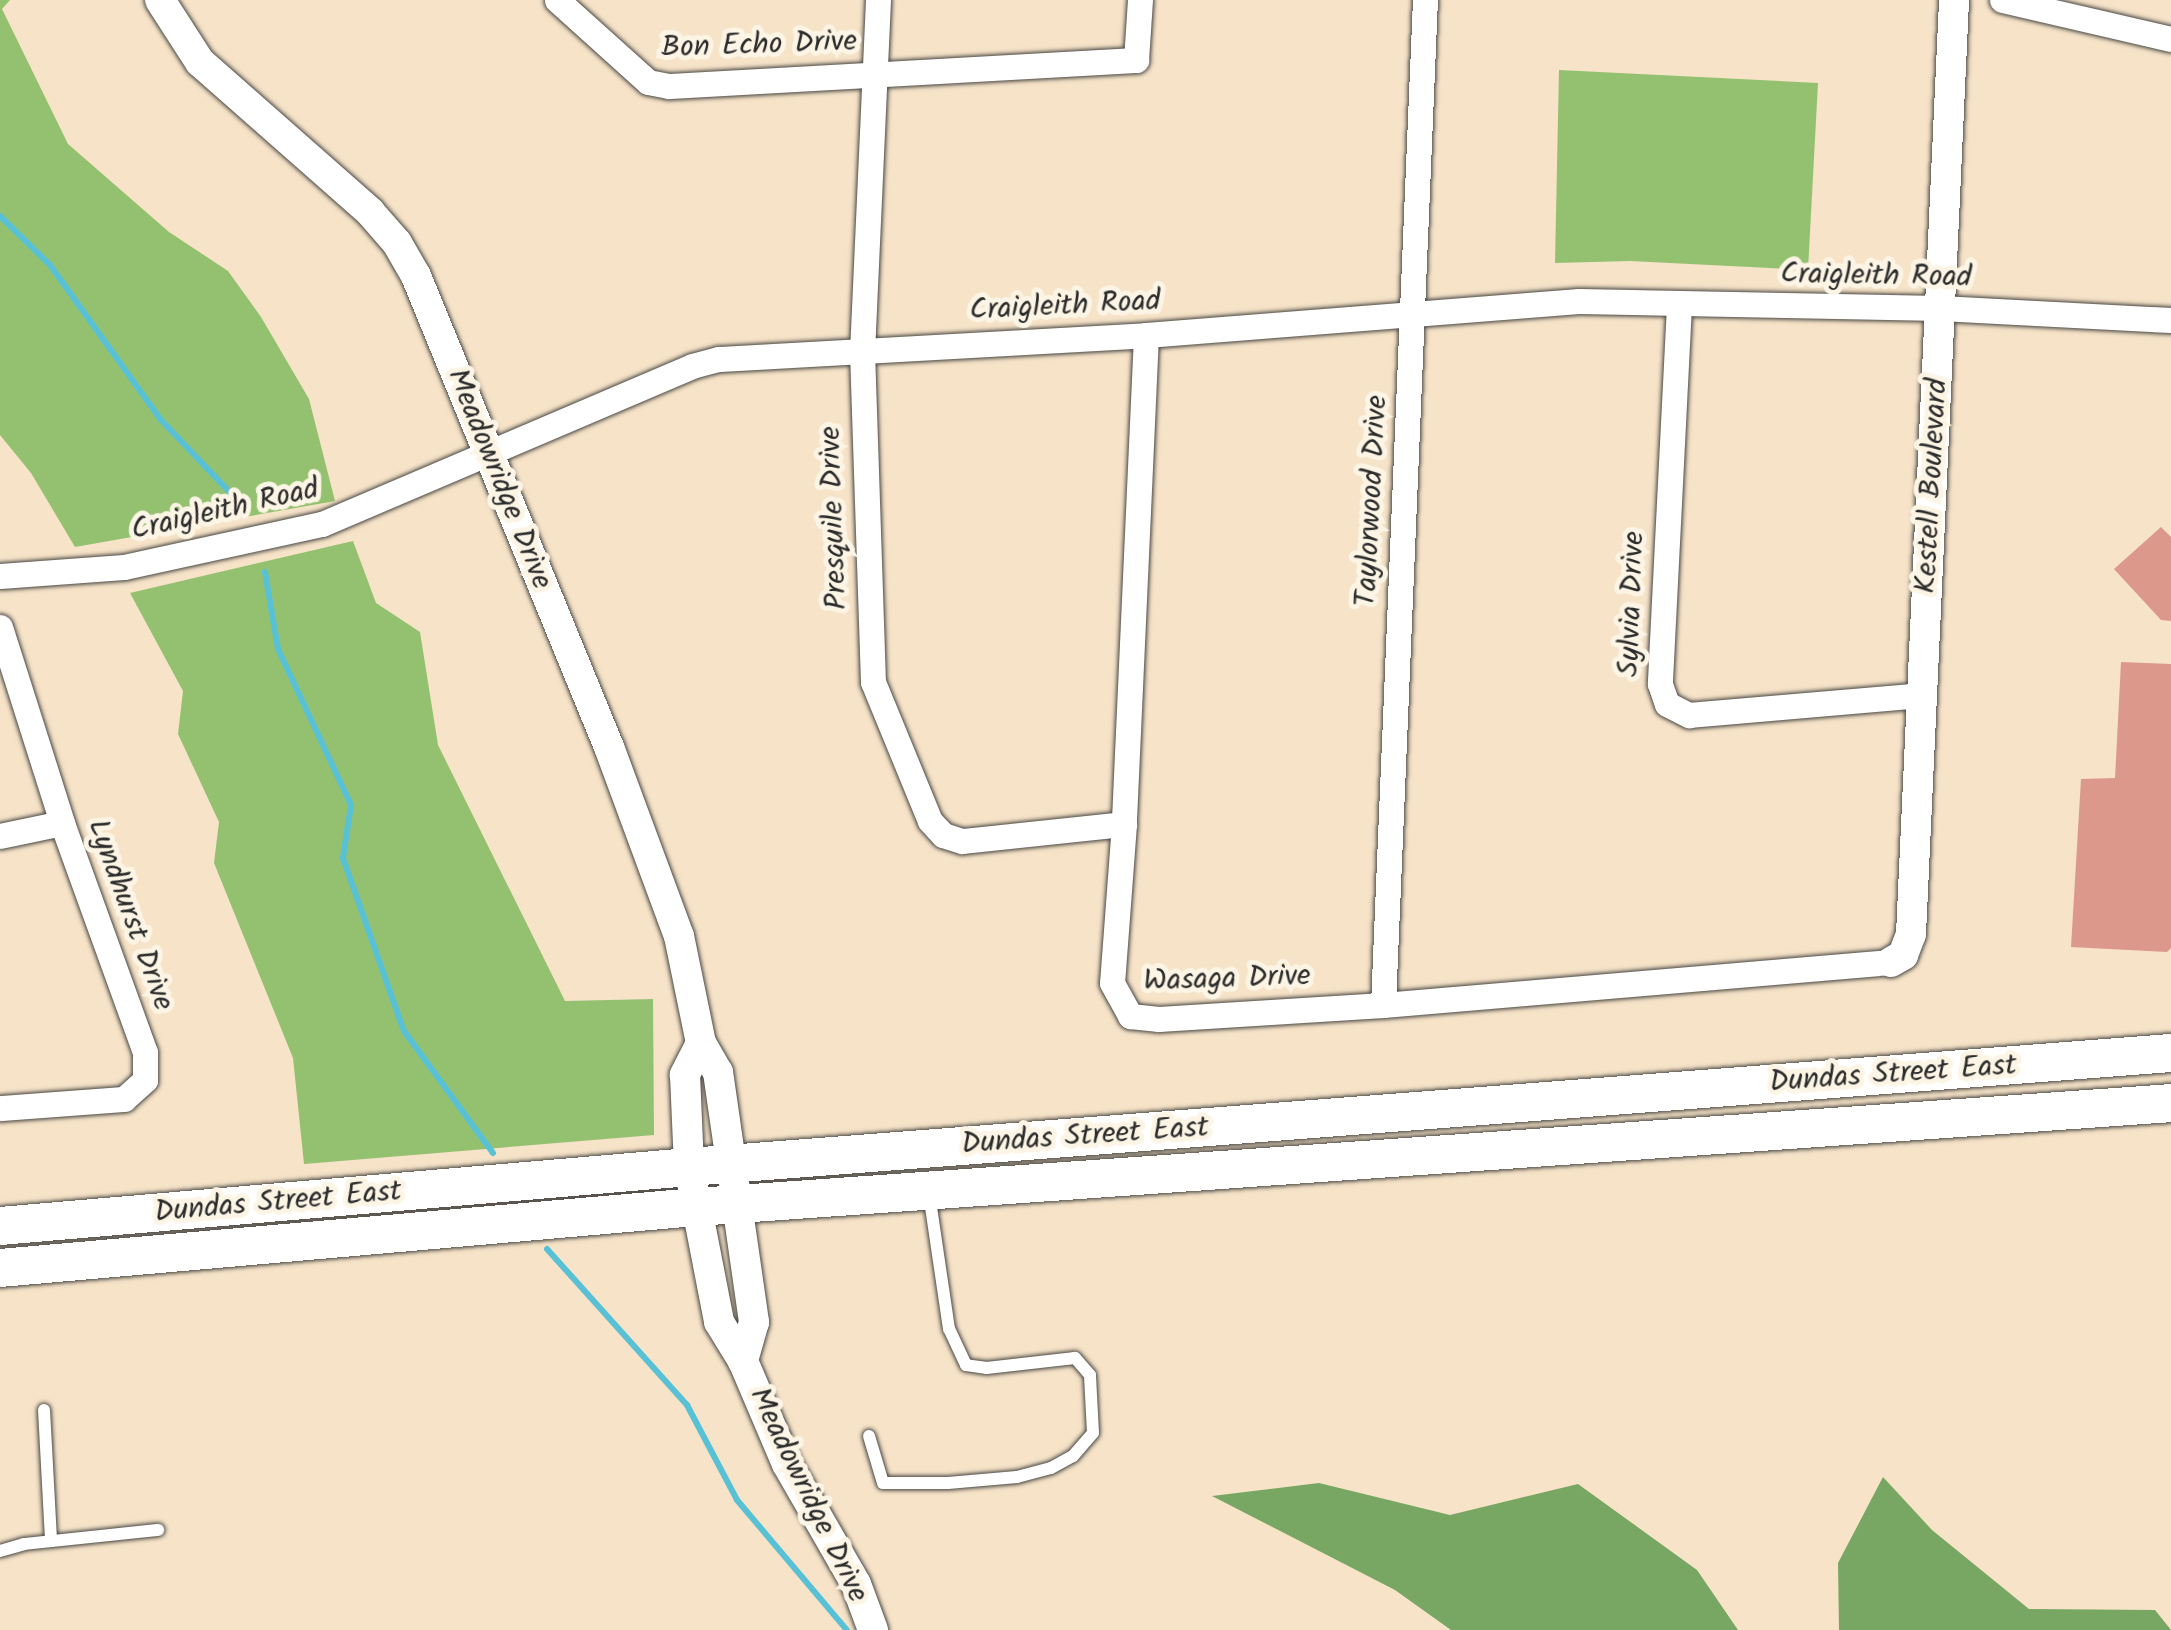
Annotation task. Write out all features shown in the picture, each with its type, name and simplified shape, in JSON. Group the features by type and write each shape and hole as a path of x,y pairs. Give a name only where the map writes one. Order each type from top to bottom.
{"main road":[{"name":"Dundas Street East","path":"0,1226 689,1166 2171,1053"},
{"name":"Dundas Street East","path":"0,1268 696,1206 2171,1103"}],"street":[{"name":"Meadowridge Drive","path":"160,0 181,38 208,70 370,212 397,243 416,276 679,936 701,1043 718,1072 754,1322 742,1361"},
{"name":"Bon Echo Drive","path":"557,0 648,82 662,86 1136,60 1140,0"},
{"name":"Presquile Drive","path":"878,0 862,350 873,682 933,827 962,842 1124,824"},
{"name":"Taylorwood Drive","path":"1383,1005 1425,0"},
{"name":"Kestell Boulevard","path":"1891,962 1903,954 1912,934 1954,0"},
{"path":"2002,0 2171,40"},
{"name":"Craigleith Road","path":"0,576 124,567 322,524 692,366 719,360 1146,335 1579,301 1940,308 2171,320"},
{"name":"Sylvia Drive","path":"1679,305 1660,684 1667,704 1688,715 1923,695"},
{"name":"Wasaga Drive","path":"1146,335 1124,824 1112,983 1130,1016 1159,1019 1383,1005 1546,988 1891,962"},
{"name":"Lyndhurst Drive","path":"0,627 62,823 144,1052 145,1080 124,1099 0,1108"},
{"path":"0,836 62,823"},
{"name":"Meadowridge Drive","path":"701,1043 685,1075 689,1166 719,1322 742,1361 786,1464 856,1584 873,1630"}],"lane":[{"path":"869,1436 882,1483 948,1483 1051,1468 1072,1456 1093,1433 1090,1376 1075,1358 988,1368 966,1365 949,1329 928,1191"},
{"path":"44,1410 50,1541"},
{"path":"0,1550 158,1530"}],"green space":[{"path":"0,0 10,0 2,9 68,144 169,232 228,271 261,317 309,399 335,501 75,547 31,473 0,435"},
{"path":"1559,70 1818,83 1808,270 1630,261 1555,263"},
{"path":"353,541 376,603 420,632 438,745 565,1001 653,999 654,1135 304,1164 293,1058 214,863 219,822 178,734 183,691 130,593"},
{"path":"1883,1477 1932,1530 2029,1609 2155,1610 2171,1630 1839,1630 1838,1563"},
{"path":"1319,1483 1450,1515 1578,1484 1697,1570 1738,1630 1451,1630 1395,1590 1212,1496"}],"building":[{"path":"2161,527 2171,537 2171,621 2161,620 2114,569"},
{"path":"2121,662 2171,664 2171,948 2167,952 2071,947 2081,779 2115,778"}],"waterway":[{"path":"0,216 50,265 161,420 241,504"},
{"path":"265,572 278,649 351,805 343,858 404,1031 493,1153"},
{"path":"547,1249 687,1405 737,1500 847,1630"}]}
